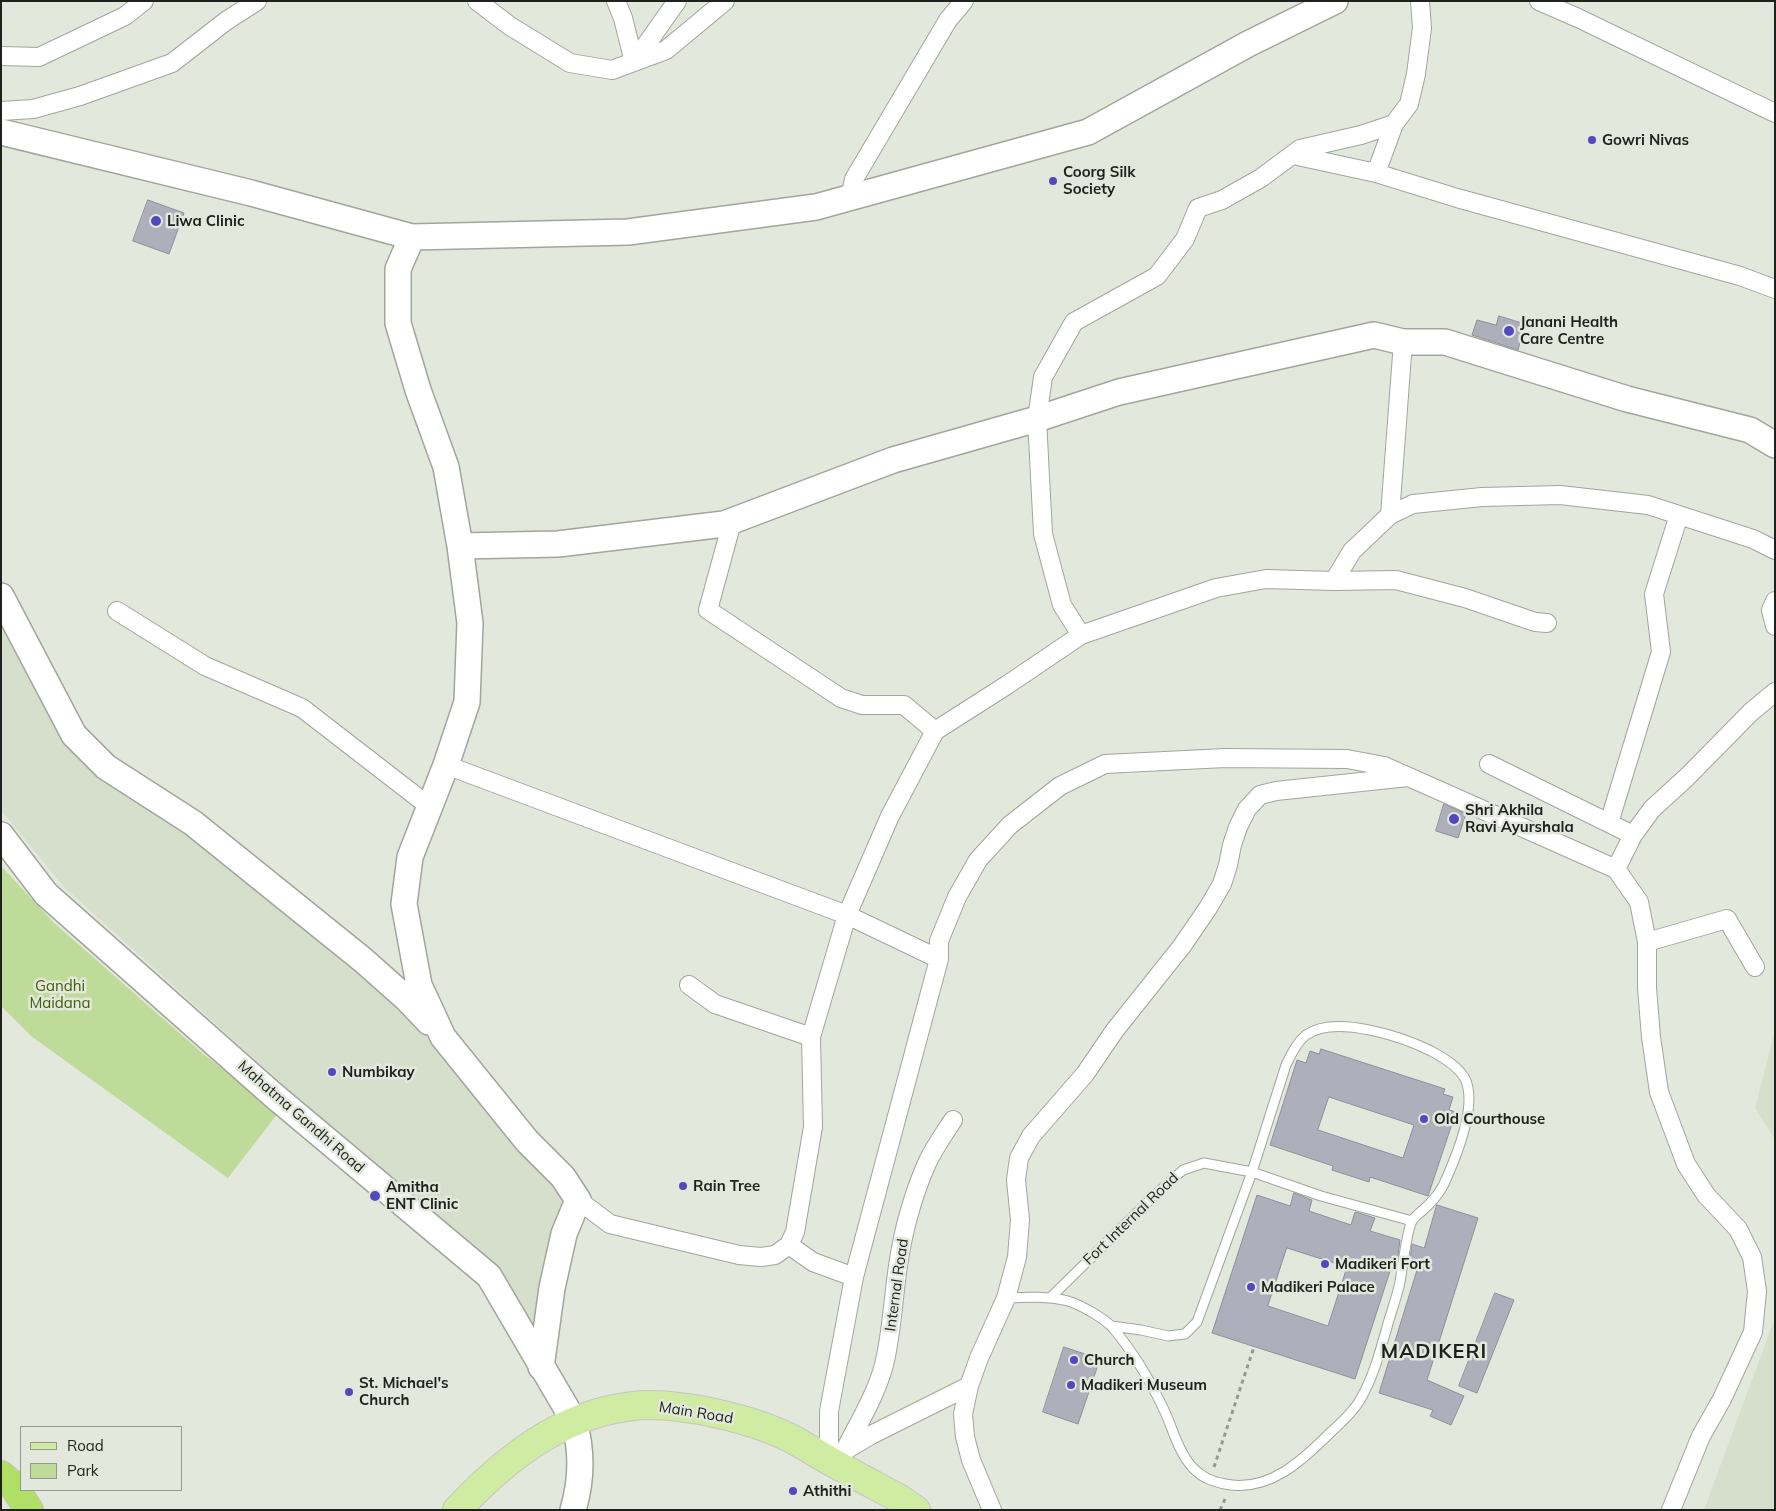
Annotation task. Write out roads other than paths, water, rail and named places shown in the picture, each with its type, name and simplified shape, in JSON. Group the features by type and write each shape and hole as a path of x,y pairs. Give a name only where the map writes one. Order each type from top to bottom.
{"highway":[{"path":"1,1475 12,1484 29,1510"}],"main road":[{"name":"Main Road","path":"458,1510 502,1465 539,1439 574,1421 600,1412 633,1406 676,1406 751,1422 837,1456 916,1510"}],"street":[{"path":"1,56 39,57 125,16 144,1"},
{"path":"1,111 34,109 80,96 172,63 226,21 257,1"},
{"path":"477,1 510,26 570,63 612,70 666,50 725,1"},
{"path":"616,1 623,18 634,62"},
{"path":"634,62 677,1"},
{"path":"850,198 854,179 948,20 964,1"},
{"path":"1,132 250,194 412,237 628,232 816,207 1088,132 1248,44 1335,1"},
{"path":"1376,173 1394,124 1409,104 1416,74 1422,28 1420,1"},
{"path":"1540,1 1775,113"},
{"path":"1081,635 1062,605 1043,534 1037,419 1043,377 1074,322 1157,276 1185,240 1198,208 1222,200 1261,178 1300,149 1361,136 1394,124"},
{"path":"1293,154 1376,173 1467,201 1740,276 1775,290"},
{"path":"412,237 398,269 398,323 418,390 446,467 460,546 470,623 467,702 446,765 410,857 404,904 419,985 443,1037"},
{"path":"460,546 558,544 732,522 893,460 1037,419 1119,392 1374,335 1403,342 1445,342 1627,399 1750,430 1775,445"},
{"path":"1390,515 1403,342"},
{"path":"1334,581 1352,551 1390,515 1413,504 1482,497 1560,495 1648,505 1753,539 1775,550"},
{"path":"1609,823 1661,652 1654,594 1679,515"},
{"path":"732,522 708,610 841,698 862,705 904,705 935,731"},
{"path":"1,596 74,735 106,767 193,823 269,883 408,1000 443,1037 527,1141 563,1177 578,1200 610,1224 739,1255 761,1257 775,1255 790,1245 795,1232 813,1127 811,1037 847,915 890,816 935,731 1081,635 1216,588 1266,579 1396,580 1465,598 1535,622 1547,623"},
{"path":"1775,601 1771,610 1775,626"},
{"path":"117,611 206,666 302,708 430,807"},
{"path":"1616,869 1633,835 1652,809 1687,777 1751,712 1775,692"},
{"path":"969,1386 871,1435 837,1456 829,1411 854,1277 939,959 939,940 957,897 978,860 1010,826 1060,786 1105,764 1225,758 1347,759 1384,766 1616,869 1639,902 1647,942 1647,988 1651,1037 1659,1092 1686,1164 1706,1195 1738,1229 1752,1257 1758,1291 1753,1332 1722,1399 1701,1436 1671,1510"},
{"path":"1489,764 1633,835"},
{"path":"446,765 847,915 939,959"},
{"path":"992,1510 971,1460 965,1437 963,1414 969,1386 1006,1298 1017,1257 1020,1220 1016,1180 1017,1167 1024,1148 1042,1122 1085,1074 1115,1030 1182,946 1208,908 1222,884 1238,828 1247,809 1260,796 1276,791 1409,777"},
{"name":"Mahatma Gandhi Road","path":"1,835 46,894 280,1100 488,1276 574,1421 579,1442 580,1466 573,1510"},
{"path":"1647,942 1727,919 1755,967"},
{"path":"689,985 715,1004 811,1037"},
{"name":"Internal Road","path":"837,1456 874,1390 883,1367 889,1341 902,1242 916,1194 928,1162 953,1120"},
{"path":"541,1367 552,1288 564,1234 578,1200"},
{"path":"790,1245 813,1262 854,1277"}],"lane":[{"path":"1006,1298 1050,1298 1072,1302 1111,1326 1155,1391 1188,1461 1192,1467 1209,1480 1231,1485 1253,1484 1274,1478 1301,1461 1333,1431 1358,1404 1370,1381 1398,1289 1412,1221 1439,1193 1449,1173 1467,1116 1470,1095 1466,1079 1456,1068 1438,1054 1414,1042 1343,1026 1320,1028 1306,1035 1294,1049 1286,1064 1252,1172 1197,1322 1185,1334 1168,1336 1111,1326"},
{"name":"Fort Internal Road","path":"1050,1298 1183,1170 1204,1163 1252,1172 1321,1196 1412,1221"}],"place":[{"name":"Gowri Nivas","path":"1592,140"},
{"name":"Coorg Silk Society","path":"1053,181"},
{"name":"Liwa Clinic","path":"156,221"},
{"name":"Janani Health Care Centre","path":"1509,331"},
{"name":"Shri Akhila Ravi Ayurshala","path":"1454,819"},
{"name":"Numbikay","path":"332,1072"},
{"name":"Old Courthouse","path":"1424,1119"},
{"name":"Rain Tree","path":"683,1186"},
{"name":"Amitha ENT Clinic","path":"375,1196"},
{"name":"Madikeri Fort","path":"1325,1264"},
{"name":"Madikeri Palace","path":"1251,1287"},
{"name":"Church","path":"1074,1360"},
{"name":"Madikeri Museum","path":"1071,1385"},
{"name":"St. Michael's Church","path":"349,1392"},
{"name":"Athithi","path":"793,1491"}],"district":[{"name":"MADIKERI","path":"1434,1352"}],"park label":[{"name":"Gandhi Maidana","path":"60,994"}]}
